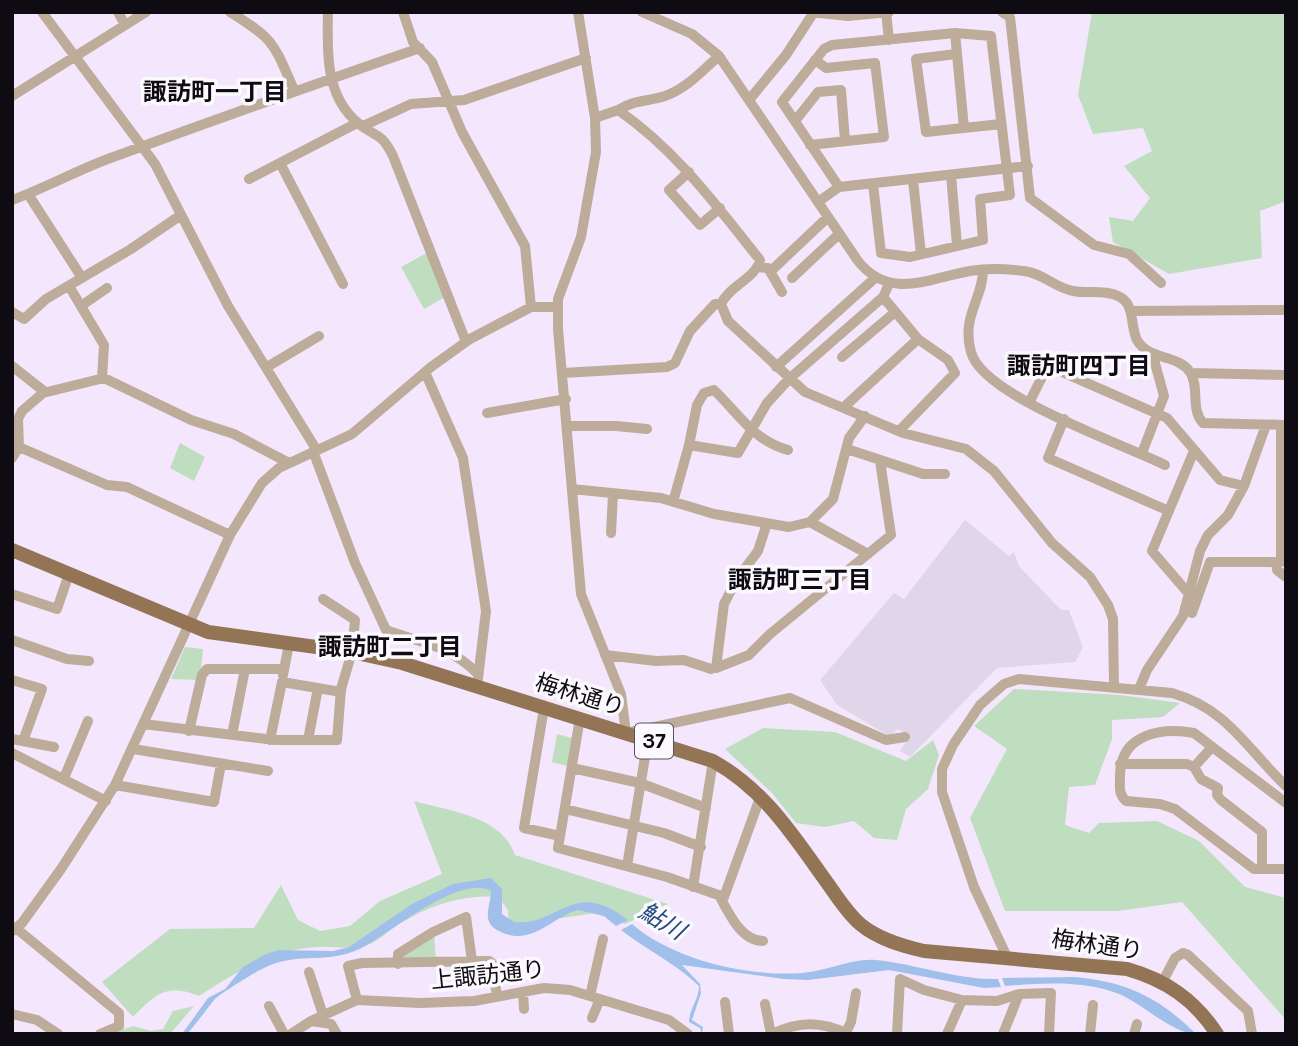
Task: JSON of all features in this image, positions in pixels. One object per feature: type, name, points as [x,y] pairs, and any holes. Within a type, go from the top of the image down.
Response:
[{"type":"main road","name":"梅林通り","points":[[14,555],[69,574],[187,625],[229,637],[352,652],[477,680],[544,708],[713,761],[734,773],[761,795],[841,902],[868,929],[904,947],[924,951],[1127,969],[1162,983],[1188,999],[1217,1034]]},
{"type":"street","points":[[42,12],[144,147],[228,306],[267,367],[314,450],[355,563],[386,630],[441,647],[461,657],[477,680]]},
{"type":"street","points":[[118,12],[125,26]]},
{"type":"street","points":[[12,96],[146,12]]},
{"type":"street","points":[[230,12],[265,34],[274,44],[294,90]]},
{"type":"street","points":[[328,12],[330,79],[360,125],[381,137],[393,156],[466,342]]},
{"type":"street","points":[[403,12],[413,42],[432,62],[447,102],[525,246],[531,307]]},
{"type":"street","points":[[578,12],[595,118],[597,152],[581,237],[557,307],[581,594],[621,694],[626,733],[790,698],[886,740],[905,737]]},
{"type":"street","points":[[642,12],[692,34],[719,56],[839,234],[858,261],[875,278],[889,284],[909,286],[983,270],[1029,271],[1070,291],[1118,295],[1130,311],[1138,341],[1153,356],[1183,365],[1191,373],[1197,414],[1203,423],[1284,425],[1281,562],[1278,570],[1286,577]]},
{"type":"street","points":[[749,100],[786,55],[813,13],[848,16],[887,12],[889,40]]},
{"type":"street","points":[[1005,13],[1010,18],[1030,198],[1094,245],[1129,254],[1161,283]]},
{"type":"street","points":[[955,33],[964,128]]},
{"type":"street","points":[[839,187],[782,102],[824,48],[955,33],[991,36],[1010,195],[980,199],[983,240],[910,257],[881,253],[873,184]]},
{"type":"street","points":[[12,200],[115,156],[262,105],[294,90],[420,48]]},
{"type":"street","points":[[956,54],[916,59],[926,132],[1001,124]]},
{"type":"street","points":[[595,118],[618,110],[632,101],[663,97],[678,90],[719,56]]},
{"type":"street","points":[[249,179],[360,125],[411,104],[447,102],[484,94],[586,58]]},
{"type":"street","points":[[810,145],[884,138],[875,63],[826,68],[815,60]]},
{"type":"street","points":[[794,121],[818,92],[841,90],[845,141]]},
{"type":"street","points":[[618,110],[653,135],[689,172],[720,208],[782,292]]},
{"type":"street","points":[[280,163],[343,284]]},
{"type":"street","points":[[818,202],[839,187],[1028,166]]},
{"type":"street","points":[[689,172],[669,190],[701,225],[720,208]]},
{"type":"street","points":[[951,175],[957,245]]},
{"type":"street","points":[[913,180],[921,254]]},
{"type":"street","points":[[28,194],[82,278]]},
{"type":"street","points":[[12,312],[24,319],[46,299],[181,215]]},
{"type":"street","points":[[828,217],[773,269],[763,267],[725,294],[721,304],[728,321],[805,392],[899,431],[966,449],[994,471],[1052,542],[1090,577],[1113,619],[1114,687]]},
{"type":"street","points":[[792,278],[839,234]]},
{"type":"street","points":[[983,270],[983,279],[969,313],[970,351],[976,367],[1009,393],[1165,465]]},
{"type":"street","points":[[776,367],[875,278]]},
{"type":"street","points":[[689,444],[738,453],[767,403],[789,379],[883,297],[889,284]]},
{"type":"street","points":[[69,286],[104,345],[102,378]]},
{"type":"street","points":[[81,306],[107,288]]},
{"type":"street","points":[[883,297],[918,339],[948,360],[956,373],[899,431]]},
{"type":"street","points":[[564,373],[667,367],[675,363],[690,331],[715,304],[721,304]]},
{"type":"street","points":[[100,1034],[119,1026],[119,1013],[15,930],[116,785],[230,535],[262,483],[289,463],[352,434],[425,372],[466,342],[531,307],[557,307]]},
{"type":"street","points":[[1130,311],[1286,310]]},
{"type":"street","points":[[842,357],[894,313]]},
{"type":"street","points":[[267,367],[319,336]]},
{"type":"street","points":[[844,407],[918,339]]},
{"type":"street","points":[[1142,453],[1164,396],[1153,356]]},
{"type":"street","points":[[12,366],[45,392]]},
{"type":"street","points":[[1029,403],[1044,373],[1055,369],[1167,418],[1220,480],[1244,485]]},
{"type":"street","points":[[425,372],[463,458],[486,611],[477,680]]},
{"type":"street","points":[[1191,373],[1286,375]]},
{"type":"street","points":[[12,458],[19,447],[18,419],[22,411],[45,392],[102,378],[191,420],[234,434],[289,463]]},
{"type":"street","points":[[673,502],[697,405],[704,393],[714,390],[735,410],[750,431],[774,446],[788,450]]},
{"type":"street","points":[[487,413],[566,399]]},
{"type":"street","points":[[572,489],[673,502],[714,514],[789,527],[810,523],[833,499],[849,438],[865,416]]},
{"type":"street","points":[[1065,419],[1048,458],[1169,511]]},
{"type":"street","points":[[1139,689],[1147,670],[1182,616],[1200,551],[1208,535],[1228,515],[1244,485],[1265,425]]},
{"type":"street","points":[[568,426],[647,429]]},
{"type":"street","points":[[19,447],[107,485],[127,487],[230,535]]},
{"type":"street","points":[[846,449],[923,474],[945,474]]},
{"type":"street","points":[[1189,594],[1152,551],[1194,451]]},
{"type":"street","points":[[767,523],[758,551],[737,579],[724,604],[716,668],[749,655],[891,535],[880,461]]},
{"type":"street","points":[[611,533],[613,494]]},
{"type":"street","points":[[810,523],[868,554]]},
{"type":"street","points":[[1192,613],[1210,562],[1281,562]]},
{"type":"street","points":[[12,594],[57,610],[69,574]]},
{"type":"street","points":[[143,724],[270,740],[337,740],[341,692],[352,652],[355,620],[323,599]]},
{"type":"street","points":[[12,640],[67,659],[89,661]]},
{"type":"street","points":[[270,740],[289,644]]},
{"type":"street","points":[[605,655],[656,661],[684,660],[711,669]]},
{"type":"street","points":[[189,731],[202,675],[207,669],[284,669]]},
{"type":"street","points":[[232,735],[245,669]]},
{"type":"street","points":[[1007,957],[974,887],[940,782],[946,757],[979,705],[1004,684],[1030,678],[1172,692],[1205,704],[1230,724],[1286,786]]},
{"type":"street","points":[[12,680],[42,689],[18,740],[54,747]]},
{"type":"street","points":[[282,682],[341,692]]},
{"type":"street","points":[[308,740],[318,688]]},
{"type":"street","points":[[544,708],[524,828],[560,836]]},
{"type":"street","points":[[580,718],[558,848],[627,866],[724,897],[728,893],[761,795]]},
{"type":"street","points":[[64,778],[88,722]]},
{"type":"street","points":[[1286,803],[1194,733],[1178,730],[1149,733],[1126,751],[1120,764],[1120,790],[1126,801],[1160,804],[1175,809],[1254,869],[1286,869]]},
{"type":"street","points":[[627,866],[648,739]]},
{"type":"street","points":[[1120,764],[1194,766],[1211,748]]},
{"type":"street","points":[[132,749],[268,771]]},
{"type":"street","points":[[12,753],[106,800]]},
{"type":"street","points":[[693,887],[713,761]]},
{"type":"street","points":[[116,785],[214,802],[220,764]]},
{"type":"street","points":[[1194,766],[1201,779],[1218,788],[1217,795],[1221,800],[1262,832],[1262,869]]},
{"type":"street","points":[[572,768],[640,783],[706,808]]},
{"type":"street","points":[[565,809],[634,825],[701,847]]},
{"type":"street","points":[[719,895],[743,933],[749,939],[762,941]]},
{"type":"street","points":[[398,964],[398,954],[433,932],[466,917],[472,961]]},
{"type":"street","points":[[592,1018],[603,939]]},
{"type":"street","points":[[1162,983],[1175,958],[1183,953],[1188,955],[1248,1011],[1252,1034]]},
{"type":"street","points":[[357,1000],[348,965],[472,961],[492,963],[497,996]]},
{"type":"street","points":[[309,972],[323,1015]]},
{"type":"street","points":[[897,1034],[901,979],[924,990],[962,1000],[997,1001],[1019,994],[1051,993],[1049,1034]]},
{"type":"street","name":"上諏訪通り","points":[[291,1034],[311,1021],[357,1000],[420,1003],[474,1001],[558,988],[669,1020],[688,1034]]},
{"type":"street","points":[[523,992],[524,1009]]},
{"type":"street","points":[[765,1004],[772,1034],[808,1023],[847,1033],[856,993]]},
{"type":"street","points":[[1003,1034],[1019,994]]},
{"type":"street","points":[[947,1034],[962,1000]]},
{"type":"street","points":[[725,1002],[729,1034]]},
{"type":"street","points":[[269,1006],[284,1034]]},
{"type":"street","points":[[1090,1034],[1093,1006]]},
{"type":"street","points":[[12,1014],[37,1020],[58,1034]]},
{"type":"street","points":[[311,1021],[331,1024],[337,1034]]},
{"type":"shaded area","points":[[965,520],[1009,556],[1014,552],[1019,566],[1061,610],[1069,610],[1083,647],[1075,662],[997,668],[910,757],[900,751],[910,736],[898,729],[889,736],[837,705],[820,680],[894,593],[904,599]]},
{"type":"green space","points":[[1092,12],[1286,12],[1286,201],[1260,211],[1262,258],[1169,274],[1113,242],[1109,217],[1133,221],[1150,198],[1124,166],[1152,151],[1143,128],[1093,134],[1078,95]]},
{"type":"green space","points":[[430,251],[447,296],[424,309],[401,267]]},
{"type":"green space","points":[[180,443],[205,457],[194,481],[170,468]]},
{"type":"green space","points":[[185,647],[203,649],[200,680],[171,679]]},
{"type":"green space","points":[[1014,689],[1120,695],[1180,703],[1163,717],[1112,720],[1112,739],[1095,785],[1069,787],[1065,825],[1089,833],[1099,823],[1157,821],[1199,841],[1245,887],[1286,898],[1286,1020],[1182,902],[1118,911],[1005,911],[970,818],[1007,749],[974,726]]},
{"type":"green space","points":[[763,728],[835,732],[906,761],[933,740],[939,755],[928,789],[906,809],[897,840],[874,838],[854,821],[825,827],[796,823],[772,793],[725,749]]},
{"type":"green space","points":[[557,734],[576,739],[570,767],[552,762]]},
{"type":"green space","points":[[414,801],[458,812],[487,823],[508,842],[515,855],[668,904],[625,924],[595,913],[509,926],[508,910],[498,897],[460,899],[412,917],[370,944],[285,952],[240,971],[199,996],[178,991],[162,993],[133,1017],[102,982],[170,929],[254,928],[281,885],[298,920],[320,931],[350,926],[380,901],[442,874]]},
{"type":"green space","points":[[434,932],[436,962],[398,964],[398,954]]},
{"type":"green space","points":[[194,1006],[170,1034],[109,1034],[133,1026],[151,1031],[163,1029],[173,1011]]},
{"type":"water","points":[[491,878],[502,889],[502,914],[514,922],[530,921],[580,903],[593,903],[609,908],[628,920],[616,926],[604,916],[578,910],[533,933],[514,936],[500,932],[490,923],[488,915],[491,891],[478,888],[463,890],[428,906],[353,952],[290,960],[259,970],[217,997],[187,1034],[182,1034],[208,998],[225,989],[243,967],[264,955],[278,950],[333,951],[349,947],[412,904],[453,884]]},
{"type":"water","points":[[632,924],[668,947],[712,964],[736,969],[782,974],[803,973],[858,961],[876,960],[967,977],[998,979],[1001,987],[984,988],[889,970],[808,980],[682,965],[700,984],[701,993],[692,1020],[703,1027],[702,1034],[700,1028],[689,1022],[699,986],[621,930]]},
{"type":"water","points":[[1076,977],[1111,983],[1142,994],[1183,1021],[1196,1034],[1178,1029],[1119,994],[1106,990],[1063,984],[1005,986],[1002,978]]},
{"type":"district","name":"諏訪町一丁目","points":[[215,92]]},
{"type":"district","name":"諏訪町四丁目","points":[[1079,366]]},
{"type":"district","name":"諏訪町三丁目","points":[[800,580]]},
{"type":"district","name":"諏訪町二丁目","points":[[390,647]]},
{"type":"water label","name":"鮎川","points":[[662,921]]}]
